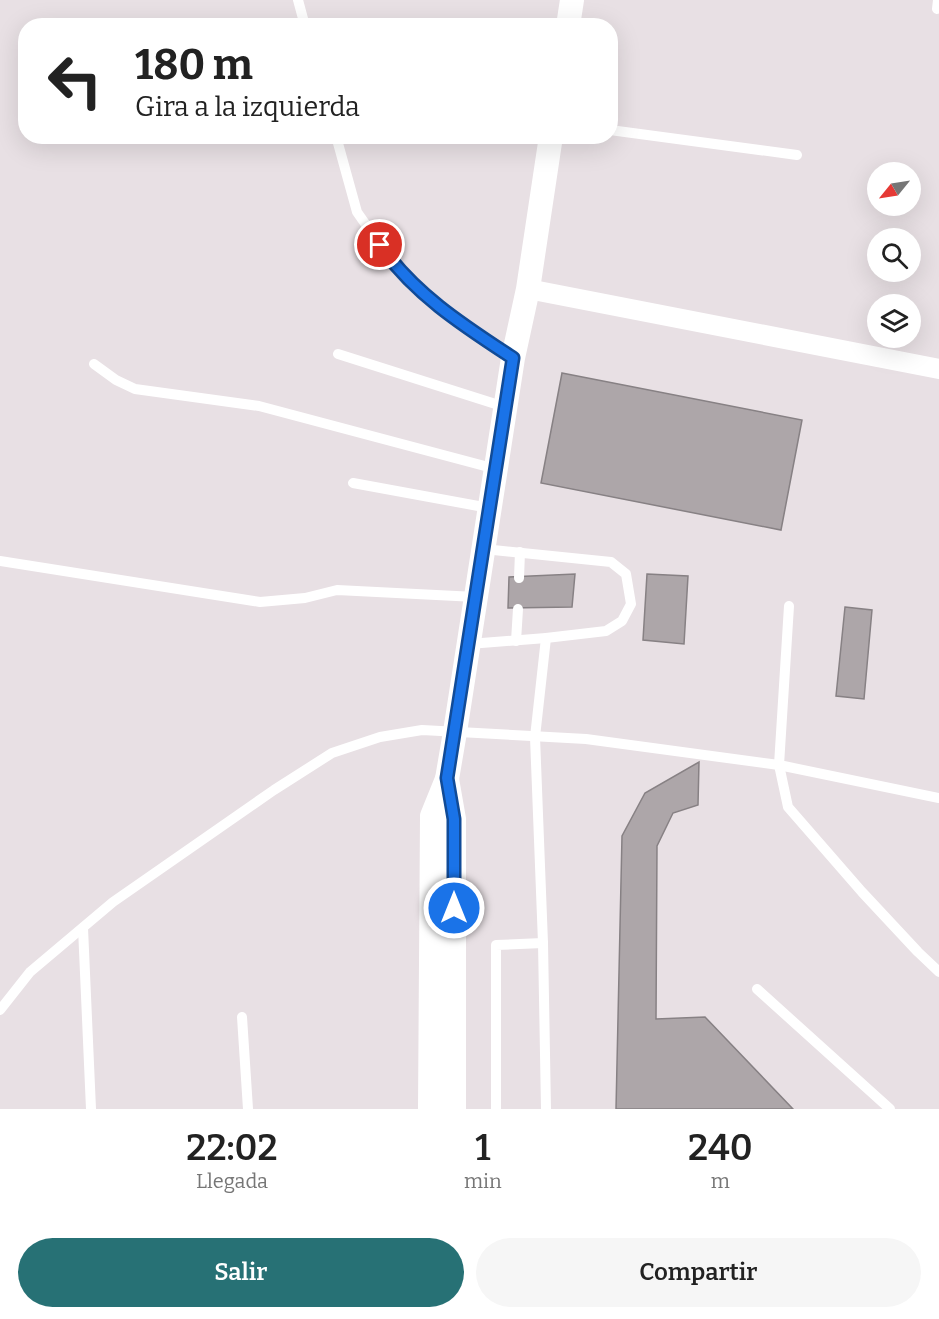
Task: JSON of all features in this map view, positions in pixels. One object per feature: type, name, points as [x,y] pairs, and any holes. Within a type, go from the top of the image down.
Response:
[{"type":"street","points":[[569,18],[572,0]]},
{"type":"street","points":[[430,1109],[432,816],[447,778],[513,358],[528,289],[550,144]]},
{"type":"street","points":[[528,289],[939,369]]},
{"type":"street","points":[[447,778],[454,819],[454,1109]]},
{"type":"lane","points":[[298,0],[303,18]]},
{"type":"lane","points":[[618,131],[797,154]]},
{"type":"lane","points":[[338,144],[357,212],[392,262],[438,307],[513,358]]},
{"type":"lane","points":[[338,354],[468,397],[506,407]]},
{"type":"lane","points":[[94,364],[116,380],[135,389],[259,406],[496,469]]},
{"type":"lane","points":[[353,483],[490,508]]},
{"type":"lane","points":[[469,644],[606,631],[622,621],[631,604],[626,574],[611,562],[484,549]]},
{"type":"lane","points":[[519,578],[520,552]]},
{"type":"lane","points":[[0,561],[260,602],[305,598],[337,590],[476,597]]},
{"type":"lane","points":[[789,606],[779,765],[788,807],[862,892],[939,972]]},
{"type":"lane","points":[[516,640],[518,609]]},
{"type":"lane","points":[[546,638],[535,737],[543,943],[546,1109]]},
{"type":"lane","points":[[0,1010],[30,972],[113,902],[274,790],[332,753],[380,737],[422,730],[586,738],[779,765],[939,798]]},
{"type":"lane","points":[[83,928],[91,1109]]},
{"type":"lane","points":[[496,1109],[496,945],[543,943]]},
{"type":"lane","points":[[758,989],[890,1109]]},
{"type":"lane","points":[[242,1017],[248,1109]]},
{"type":"lane","points":[[85,1109],[91,1096]]},
{"type":"building","points":[[562,373],[802,420],[781,530],[541,483]]},
{"type":"building","points":[[575,574],[572,607],[508,608],[509,577]]},
{"type":"building","points":[[647,574],[688,576],[684,644],[643,640]]},
{"type":"building","points":[[845,607],[872,610],[864,699],[836,696]]},
{"type":"building","points":[[699,762],[698,805],[673,813],[657,846],[656,1019],[705,1017],[793,1109],[616,1109],[622,836],[645,793]]},
{"type":"route","points":[[380,245],[392,262],[438,307],[513,358],[447,778],[454,819],[454,908]]}]
